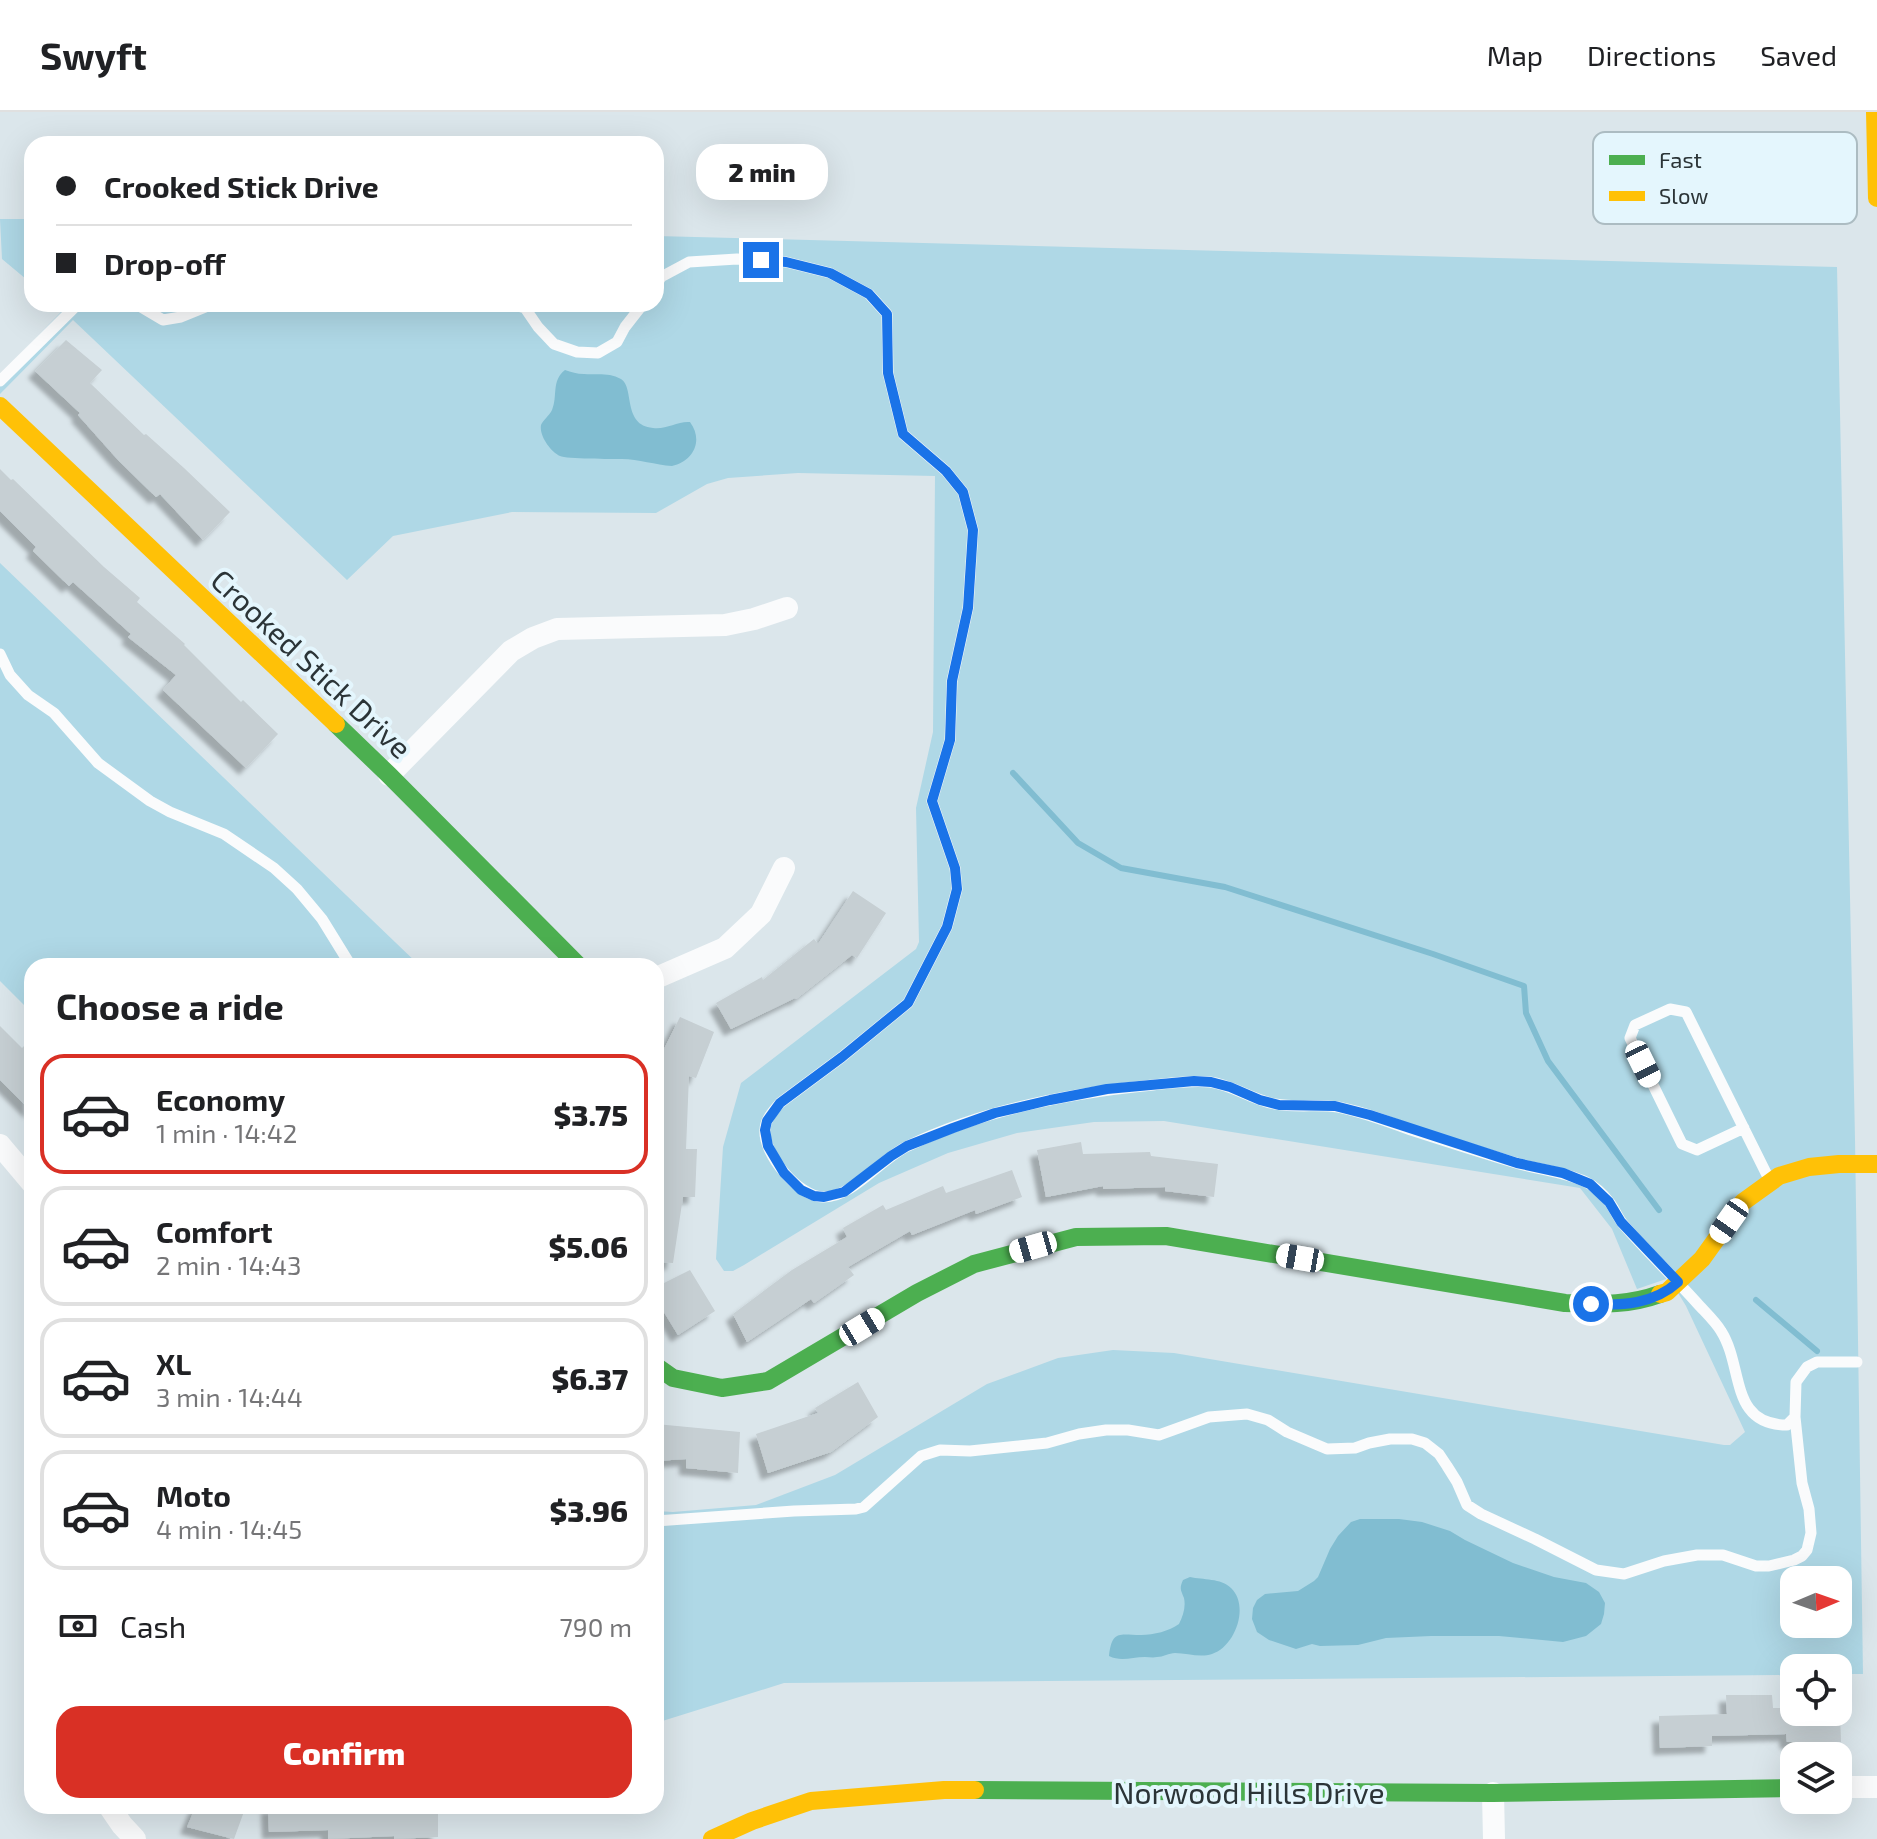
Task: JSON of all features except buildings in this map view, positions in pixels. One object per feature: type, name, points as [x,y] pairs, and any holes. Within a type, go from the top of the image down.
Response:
[{"type":"street","points":[[1875,112],[1877,198]]},
{"type":"street","name":"Crooked Stick Drive","points":[[0,406],[389,775],[571,958]]},
{"type":"street","points":[[389,775],[511,651],[533,638],[557,629],[725,625],[787,608]]},
{"type":"street","points":[[664,975],[725,948],[761,914],[784,868]]},
{"type":"street","points":[[0,1145],[24,1174]]},
{"type":"street","points":[[664,1372],[673,1378],[722,1388],[768,1381],[917,1293],[974,1264],[1076,1237],[1166,1236],[1565,1303],[1616,1305],[1667,1292],[1702,1259],[1743,1202],[1779,1176],[1809,1167],[1877,1164]]},
{"type":"street","points":[[1852,1787],[1877,1787]]},
{"type":"street","name":"Norwood Hills Drive","points":[[712,1839],[752,1821],[811,1801],[944,1790],[1493,1793],[1780,1788]]},
{"type":"street","points":[[1493,1793],[1494,1839]]},
{"type":"street","points":[[114,1814],[135,1839]]},
{"type":"lane","points":[[664,275],[689,262],[737,259],[786,262],[830,273],[869,294],[887,314],[888,373],[903,434],[946,471],[963,492],[973,530],[968,608],[952,681],[950,740],[932,801],[955,868],[957,889],[947,927],[908,1003],[780,1103],[767,1121],[768,1146],[784,1173],[801,1190],[814,1196],[844,1192],[907,1146],[995,1113],[1107,1089],[1211,1082],[1279,1105],[1335,1106],[1517,1163],[1563,1173],[1590,1184],[1722,1332],[1734,1360],[1744,1401],[1753,1414],[1764,1423],[1775,1425],[1787,1425],[1795,1417]]},
{"type":"lane","points":[[0,381],[70,312]]},
{"type":"lane","points":[[150,312],[163,320],[193,312]]},
{"type":"lane","points":[[528,312],[554,344],[577,352],[598,353],[617,342],[637,312]]},
{"type":"lane","points":[[0,654],[10,675],[28,695],[54,713],[98,763],[150,801],[224,834],[274,868],[322,919],[346,958]]},
{"type":"lane","points":[[1744,1128],[1697,1150],[1682,1144],[1630,1038],[1635,1025],[1670,1009],[1686,1012],[1744,1128],[1770,1182]]},
{"type":"lane","points":[[664,1520],[856,1509],[864,1507],[921,1456],[940,1450],[970,1451],[1047,1443],[1106,1430],[1159,1435],[1209,1417],[1247,1414],[1268,1420],[1327,1449],[1355,1448],[1390,1439],[1412,1439],[1425,1443],[1439,1454],[1467,1505],[1596,1570],[1624,1574],[1664,1561],[1697,1555],[1723,1555],[1756,1566],[1769,1566],[1802,1556],[1807,1550],[1811,1533],[1795,1417],[1796,1382],[1807,1367],[1817,1362],[1857,1362]]},
{"type":"shaded area","points":[[0,219],[24,219],[24,277],[2,259]]},
{"type":"shaded area","points":[[664,236],[1837,267],[1863,1674],[1852,1674],[1852,1654],[1780,1654],[1780,1675],[784,1683],[664,1720],[664,1511],[756,1505],[835,1475],[987,1384],[1058,1358],[1113,1350],[1174,1353],[1724,1445],[1730,1445],[1745,1432],[1686,1306],[1669,1278],[1637,1289],[1612,1229],[1580,1188],[1164,1121],[1094,1122],[1017,1133],[948,1153],[879,1183],[744,1265],[733,1271],[724,1271],[716,1259],[723,1147],[741,1083],[916,949],[919,942],[916,808],[933,732],[935,476],[798,473],[728,478],[707,484],[656,513],[512,512],[393,536],[347,580],[73,320],[0,394],[0,375],[61,312],[664,312]]},
{"type":"shaded area","points":[[565,370],[621,379],[628,390],[633,414],[643,425],[658,428],[690,422],[696,436],[691,455],[672,466],[628,459],[571,458],[557,454],[544,439],[541,425],[552,410],[556,384]]},
{"type":"shaded area","points":[[0,563],[412,958],[24,958],[24,1005],[0,981]]},
{"type":"shaded area","points":[[1360,1519],[1422,1522],[1450,1531],[1513,1563],[1554,1577],[1586,1583],[1599,1592],[1605,1603],[1601,1624],[1586,1636],[1563,1642],[1499,1636],[1431,1636],[1386,1638],[1358,1645],[1312,1644],[1296,1649],[1269,1640],[1257,1632],[1252,1619],[1257,1600],[1265,1594],[1298,1591],[1314,1581],[1338,1536],[1351,1522]]},
{"type":"shaded area","points":[[1190,1577],[1222,1582],[1237,1596],[1237,1625],[1220,1650],[1207,1655],[1175,1653],[1122,1659],[1109,1656],[1112,1641],[1118,1635],[1146,1635],[1179,1624],[1185,1605],[1181,1585],[1183,1580]]},
{"type":"waterway","points":[[1013,773],[1078,843],[1121,868],[1225,887],[1524,986],[1526,1013],[1548,1061],[1659,1210]]},
{"type":"waterway","points":[[1756,1300],[1817,1351]]},
{"type":"traffic: fast","points":[[336,724],[571,958]]},
{"type":"traffic: fast","points":[[664,1372],[673,1378],[722,1388],[768,1381],[917,1293],[974,1264],[1076,1237],[1166,1236],[1565,1303],[1624,1302],[1660,1294]]},
{"type":"traffic: fast","points":[[975,1790],[1493,1793],[1780,1788]]},
{"type":"traffic: slow","points":[[1875,112],[1877,198]]},
{"type":"traffic: slow","points":[[0,406],[336,724]]},
{"type":"traffic: slow","points":[[1660,1294],[1667,1292],[1702,1259],[1743,1202],[1779,1176],[1809,1167],[1877,1164]]},
{"type":"traffic: slow","points":[[712,1839],[752,1821],[811,1801],[975,1790]]},
{"type":"route","points":[[761,260],[786,262],[830,273],[869,294],[887,314],[888,373],[903,434],[946,471],[963,492],[973,530],[968,608],[952,681],[950,740],[932,801],[955,868],[957,889],[947,927],[908,1003],[772,1112],[767,1121],[766,1138],[784,1173],[801,1190],[814,1196],[834,1196],[907,1146],[995,1113],[1107,1089],[1211,1082],[1279,1105],[1335,1106],[1370,1115],[1517,1163],[1563,1173],[1590,1184],[1678,1282],[1667,1292],[1645,1300],[1616,1305],[1591,1304]]}]
